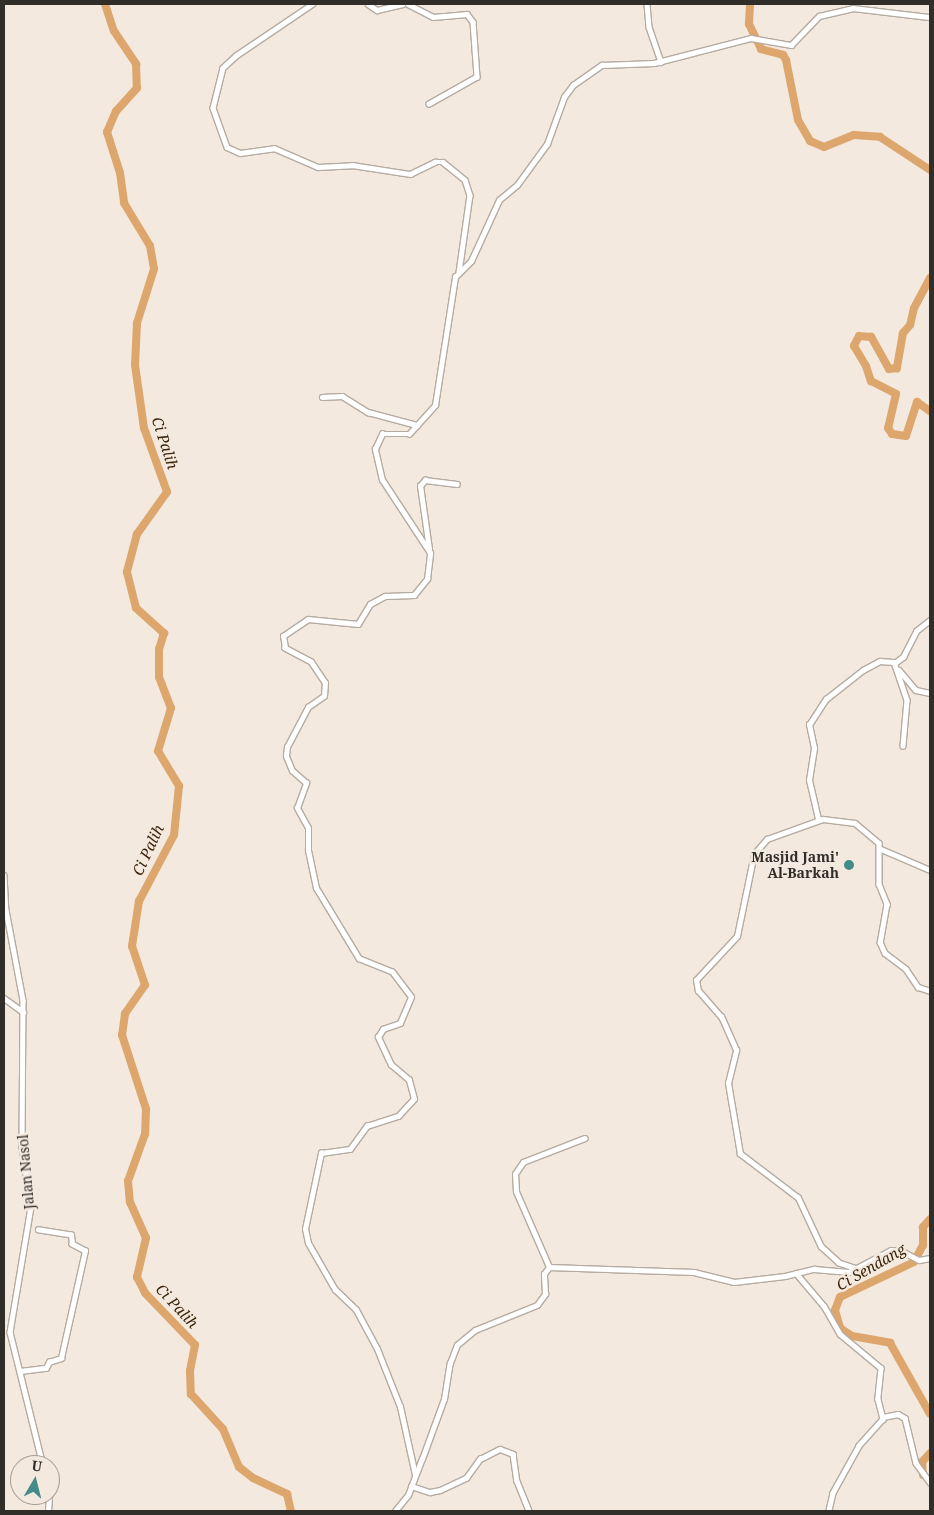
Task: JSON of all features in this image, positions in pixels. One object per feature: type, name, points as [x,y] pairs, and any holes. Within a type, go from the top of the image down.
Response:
[{"type":"street","points":[[313,4],[236,56],[223,68],[213,108],[227,147],[240,153],[274,148],[318,167],[352,165],[410,174],[435,162],[443,162],[465,180],[470,195],[459,272]]},
{"type":"street","points":[[368,4],[377,10],[401,4]]},
{"type":"street","points":[[408,4],[433,17],[467,14],[473,22],[477,77],[430,104]]},
{"type":"street","points":[[647,4],[650,30],[661,62]]},
{"type":"street","points":[[429,551],[383,483],[374,454],[382,434],[405,436],[432,410],[437,399],[454,281],[459,272],[471,261],[499,200],[517,185],[546,144],[569,89],[597,66],[661,62],[753,38],[791,45],[819,16],[853,8],[930,17]]},
{"type":"street","points":[[322,397],[342,396],[368,412],[417,425]]},
{"type":"street","points":[[415,1475],[400,1407],[378,1349],[356,1310],[335,1290],[308,1243],[305,1229],[320,1153],[350,1149],[367,1126],[398,1116],[414,1099],[409,1080],[391,1065],[378,1037],[383,1028],[400,1023],[411,997],[392,972],[359,959],[316,888],[307,846],[308,828],[298,808],[306,783],[292,771],[286,756],[287,747],[308,707],[324,696],[325,683],[311,662],[288,651],[282,639],[288,629],[305,620],[356,624],[368,605],[376,600],[386,596],[417,593],[428,579],[431,562],[420,486],[425,480],[457,484]]},
{"type":"street","points":[[818,819],[809,773],[814,748],[809,726],[820,712],[825,700],[866,668],[880,661],[894,662],[904,656],[916,631],[930,620]]},
{"type":"street","points":[[894,662],[916,690],[930,693]]},
{"type":"street","points":[[894,662],[907,700],[903,746]]},
{"type":"street","points":[[854,1268],[839,1263],[821,1247],[798,1198],[740,1154],[729,1101],[728,1078],[736,1058],[735,1046],[721,1017],[696,988],[700,973],[737,936],[753,855],[767,839],[818,819],[854,823],[878,841],[881,848],[879,884],[887,904],[880,942],[885,953],[906,969],[918,988],[930,991]]},
{"type":"street","points":[[881,848],[930,870]]},
{"type":"street","name":"Jalan Nasol","points":[[4,875],[6,910],[22,990],[22,1147],[31,1208],[9,1321],[41,1455]]},
{"type":"street","points":[[4,998],[23,1012]]},
{"type":"street","points":[[549,1267],[516,1192],[515,1174],[523,1162],[585,1138]]},
{"type":"street","points":[[20,1371],[46,1368],[49,1362],[61,1358],[85,1251],[72,1244],[71,1235],[38,1230]]},
{"type":"street","points":[[549,1267],[694,1272],[720,1281],[734,1282],[814,1269],[846,1272],[891,1250],[919,1260],[930,1258]]},
{"type":"street","points":[[395,1511],[411,1486],[444,1399],[450,1363],[457,1345],[475,1330],[537,1305],[545,1294],[544,1274],[549,1267]]},
{"type":"street","points":[[796,1273],[824,1306],[840,1334],[880,1365],[878,1399],[883,1417]]},
{"type":"street","points":[[829,1511],[834,1490],[859,1446],[883,1417],[898,1414],[905,1418],[916,1463],[930,1482]]},
{"type":"street","points":[[411,1486],[430,1492],[440,1490],[466,1478],[480,1459],[500,1449],[513,1454],[516,1481],[529,1511]]},
{"type":"waterway","name":"Ci Palih","points":[[105,4],[114,31],[136,64],[137,88],[116,111],[107,132],[120,173],[124,203],[150,246],[154,269],[137,323],[135,365],[144,428],[167,492],[137,534],[127,572],[136,608],[164,633],[159,649],[159,677],[171,708],[158,751],[179,786],[174,835],[139,901],[132,946],[145,985],[125,1014],[122,1035],[146,1109],[145,1134],[128,1181],[130,1202],[146,1238],[137,1277],[145,1293],[195,1345],[190,1371],[191,1394],[223,1429],[239,1467],[253,1478],[287,1494],[291,1511]]},
{"type":"waterway","name":"Ci Sendang","points":[[750,4],[749,24],[761,49],[783,55],[786,60],[798,120],[810,141],[824,147],[854,135],[880,137],[930,170]]},
{"type":"waterway","name":"Ci Sendang","points":[[930,278],[914,308],[910,325],[903,333],[897,368],[889,369],[871,337],[859,336],[854,346],[866,366],[871,381],[896,394],[888,428],[892,434],[906,436],[917,402],[930,411]]},
{"type":"waterway","name":"Ci Sendang","points":[[930,1219],[923,1227],[923,1245],[914,1262],[840,1297],[835,1310],[840,1328],[852,1336],[890,1343],[930,1414]]},
{"type":"waterway","name":"Ci Sendang","points":[[923,1475],[922,1462],[930,1453]]},
{"type":"place","name":"Masjid Jami' Al-Barkah","points":[[849,865]]}]
